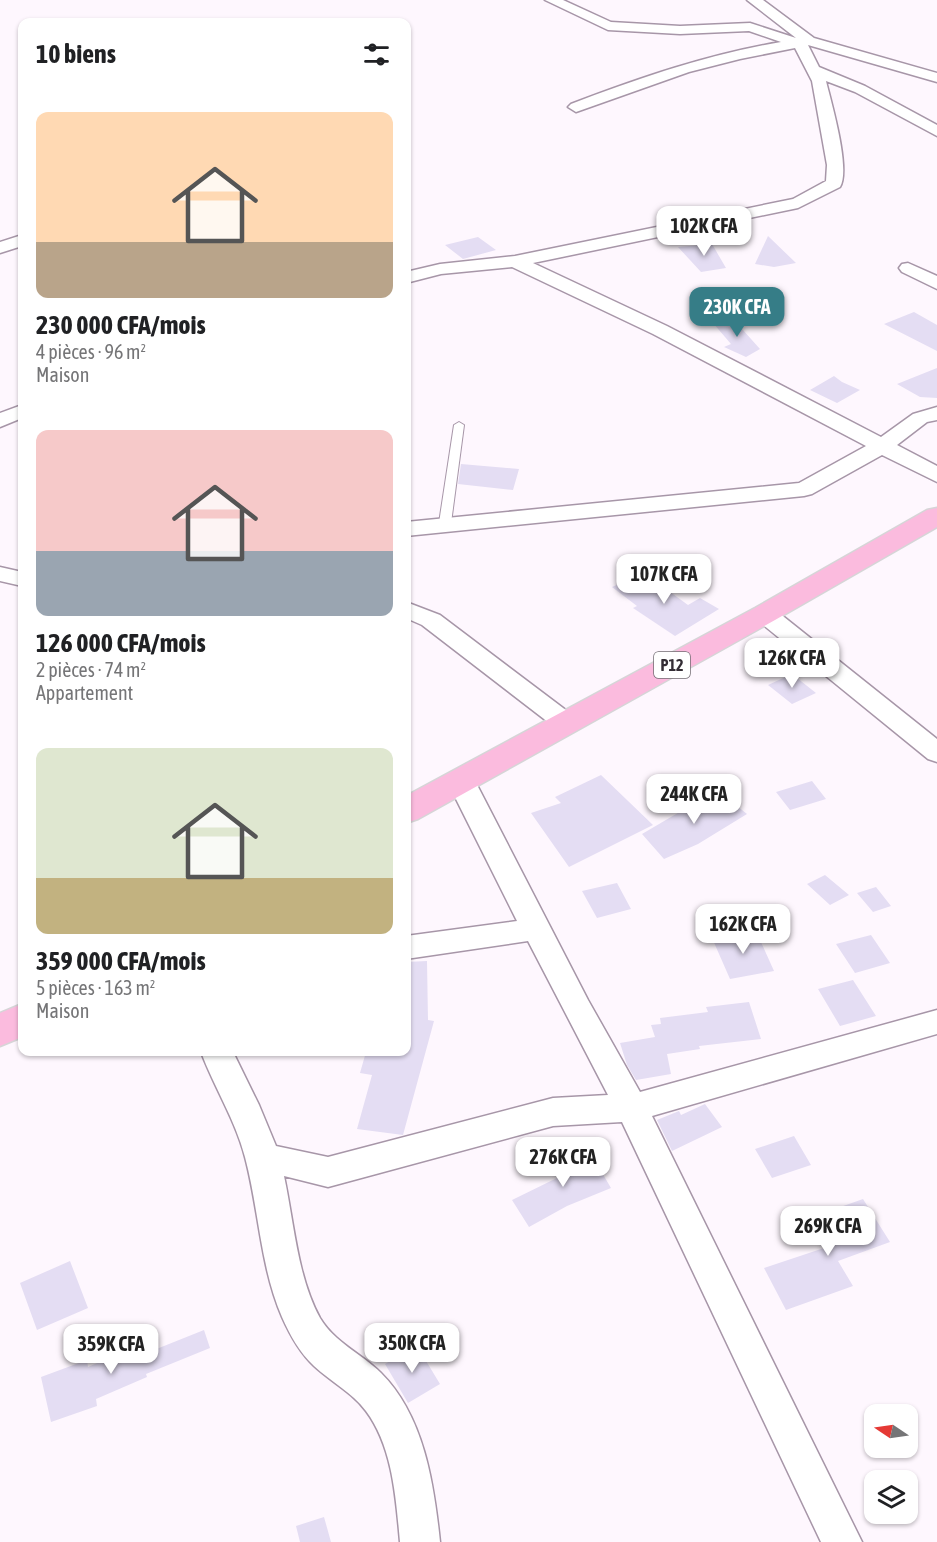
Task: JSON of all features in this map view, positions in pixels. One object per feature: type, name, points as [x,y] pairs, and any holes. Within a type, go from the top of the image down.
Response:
[{"type":"main road","name":"P12","points":[[411,809],[765,614],[937,516]]},
{"type":"main road","points":[[0,1032],[18,1021]]},
{"type":"street","points":[[411,277],[440,269],[514,261],[798,202],[834,183],[833,154],[819,81],[800,44],[750,27],[680,30],[608,26],[552,0]]},
{"type":"street","points":[[754,0],[809,41],[937,78]]},
{"type":"street","points":[[576,107],[649,79],[722,59],[800,44]]},
{"type":"street","points":[[813,70],[860,89],[937,131]]},
{"type":"street","points":[[0,248],[18,241]]},
{"type":"street","points":[[514,261],[660,330],[937,475]]},
{"type":"street","points":[[908,268],[937,283]]},
{"type":"street","points":[[411,528],[804,489],[882,446],[920,418],[937,412]]},
{"type":"street","points":[[0,421],[18,413]]},
{"type":"street","points":[[0,574],[18,578]]},
{"type":"street","points":[[411,611],[431,620],[566,723]]},
{"type":"street","points":[[765,614],[937,753]]},
{"type":"street","points":[[461,781],[536,929],[632,1108],[842,1542]]},
{"type":"street","points":[[411,947],[536,929]]},
{"type":"street","points":[[262,1157],[328,1172],[553,1112],[632,1108],[937,1022]]},
{"type":"street","points":[[0,1032],[18,1029]]},
{"type":"street","points":[[219,1056],[262,1157],[290,1286],[308,1332],[333,1360],[366,1384],[389,1410],[407,1460],[420,1542]]},
{"type":"lane","points":[[446,524],[459,425]]},
{"type":"building","points":[[768,236],[796,263],[774,267],[755,264]]},
{"type":"building","points":[[478,237],[496,250],[463,259],[445,245]]},
{"type":"building","points":[[712,244],[726,268],[701,272],[678,247]]},
{"type":"building","points":[[914,312],[937,325],[937,351],[884,324]]},
{"type":"building","points":[[734,320],[760,349],[746,357],[724,347],[731,344],[713,323]]},
{"type":"building","points":[[937,368],[937,398],[920,397],[897,384]]},
{"type":"building","points":[[834,376],[860,390],[837,403],[810,390]]},
{"type":"building","points":[[461,464],[519,469],[513,490],[458,484]]},
{"type":"building","points":[[644,573],[688,605],[700,598],[719,609],[675,636],[633,608],[637,606],[612,587]]},
{"type":"building","points":[[792,674],[816,693],[792,704],[768,685]]},
{"type":"building","points":[[601,775],[653,825],[569,867],[531,813],[561,803],[555,797]]},
{"type":"building","points":[[812,781],[826,799],[790,810],[776,792]]},
{"type":"building","points":[[717,790],[747,814],[698,844],[664,859],[642,834]]},
{"type":"building","points":[[825,875],[849,895],[830,905],[807,884]]},
{"type":"building","points":[[617,883],[631,909],[597,918],[582,891]]},
{"type":"building","points":[[876,887],[891,906],[873,912],[857,893]]},
{"type":"building","points":[[756,931],[774,971],[730,979],[712,938]]},
{"type":"building","points":[[871,935],[890,963],[855,973],[836,944]]},
{"type":"building","points":[[427,961],[428,1020],[434,1021],[403,1135],[357,1129],[372,1075],[360,1073],[365,1056],[411,1056],[411,962]]},
{"type":"building","points":[[853,980],[876,1016],[840,1026],[818,989]]},
{"type":"building","points":[[749,1002],[761,1039],[699,1046],[700,1049],[667,1054],[671,1074],[636,1080],[627,1065],[620,1043],[655,1037],[651,1025],[661,1024],[660,1018],[708,1012],[706,1007]]},
{"type":"building","points":[[705,1104],[722,1127],[672,1151],[657,1120],[679,1111],[681,1115]]},
{"type":"building","points":[[794,1136],[811,1165],[772,1178],[755,1149]]},
{"type":"building","points":[[588,1149],[611,1188],[567,1206],[529,1227],[512,1200],[559,1177],[551,1163]]},
{"type":"building","points":[[863,1199],[890,1242],[838,1261],[853,1286],[786,1310],[764,1268],[836,1244],[818,1215]]},
{"type":"building","points":[[70,1261],[88,1308],[37,1330],[20,1283]]},
{"type":"building","points":[[204,1330],[210,1348],[146,1374],[147,1377],[96,1399],[97,1406],[51,1422],[41,1377],[87,1360],[88,1367],[136,1346],[139,1356]]},
{"type":"building","points":[[417,1346],[440,1384],[408,1403],[385,1364]]},
{"type":"building","points":[[324,1517],[331,1542],[300,1542],[296,1526]]}]
